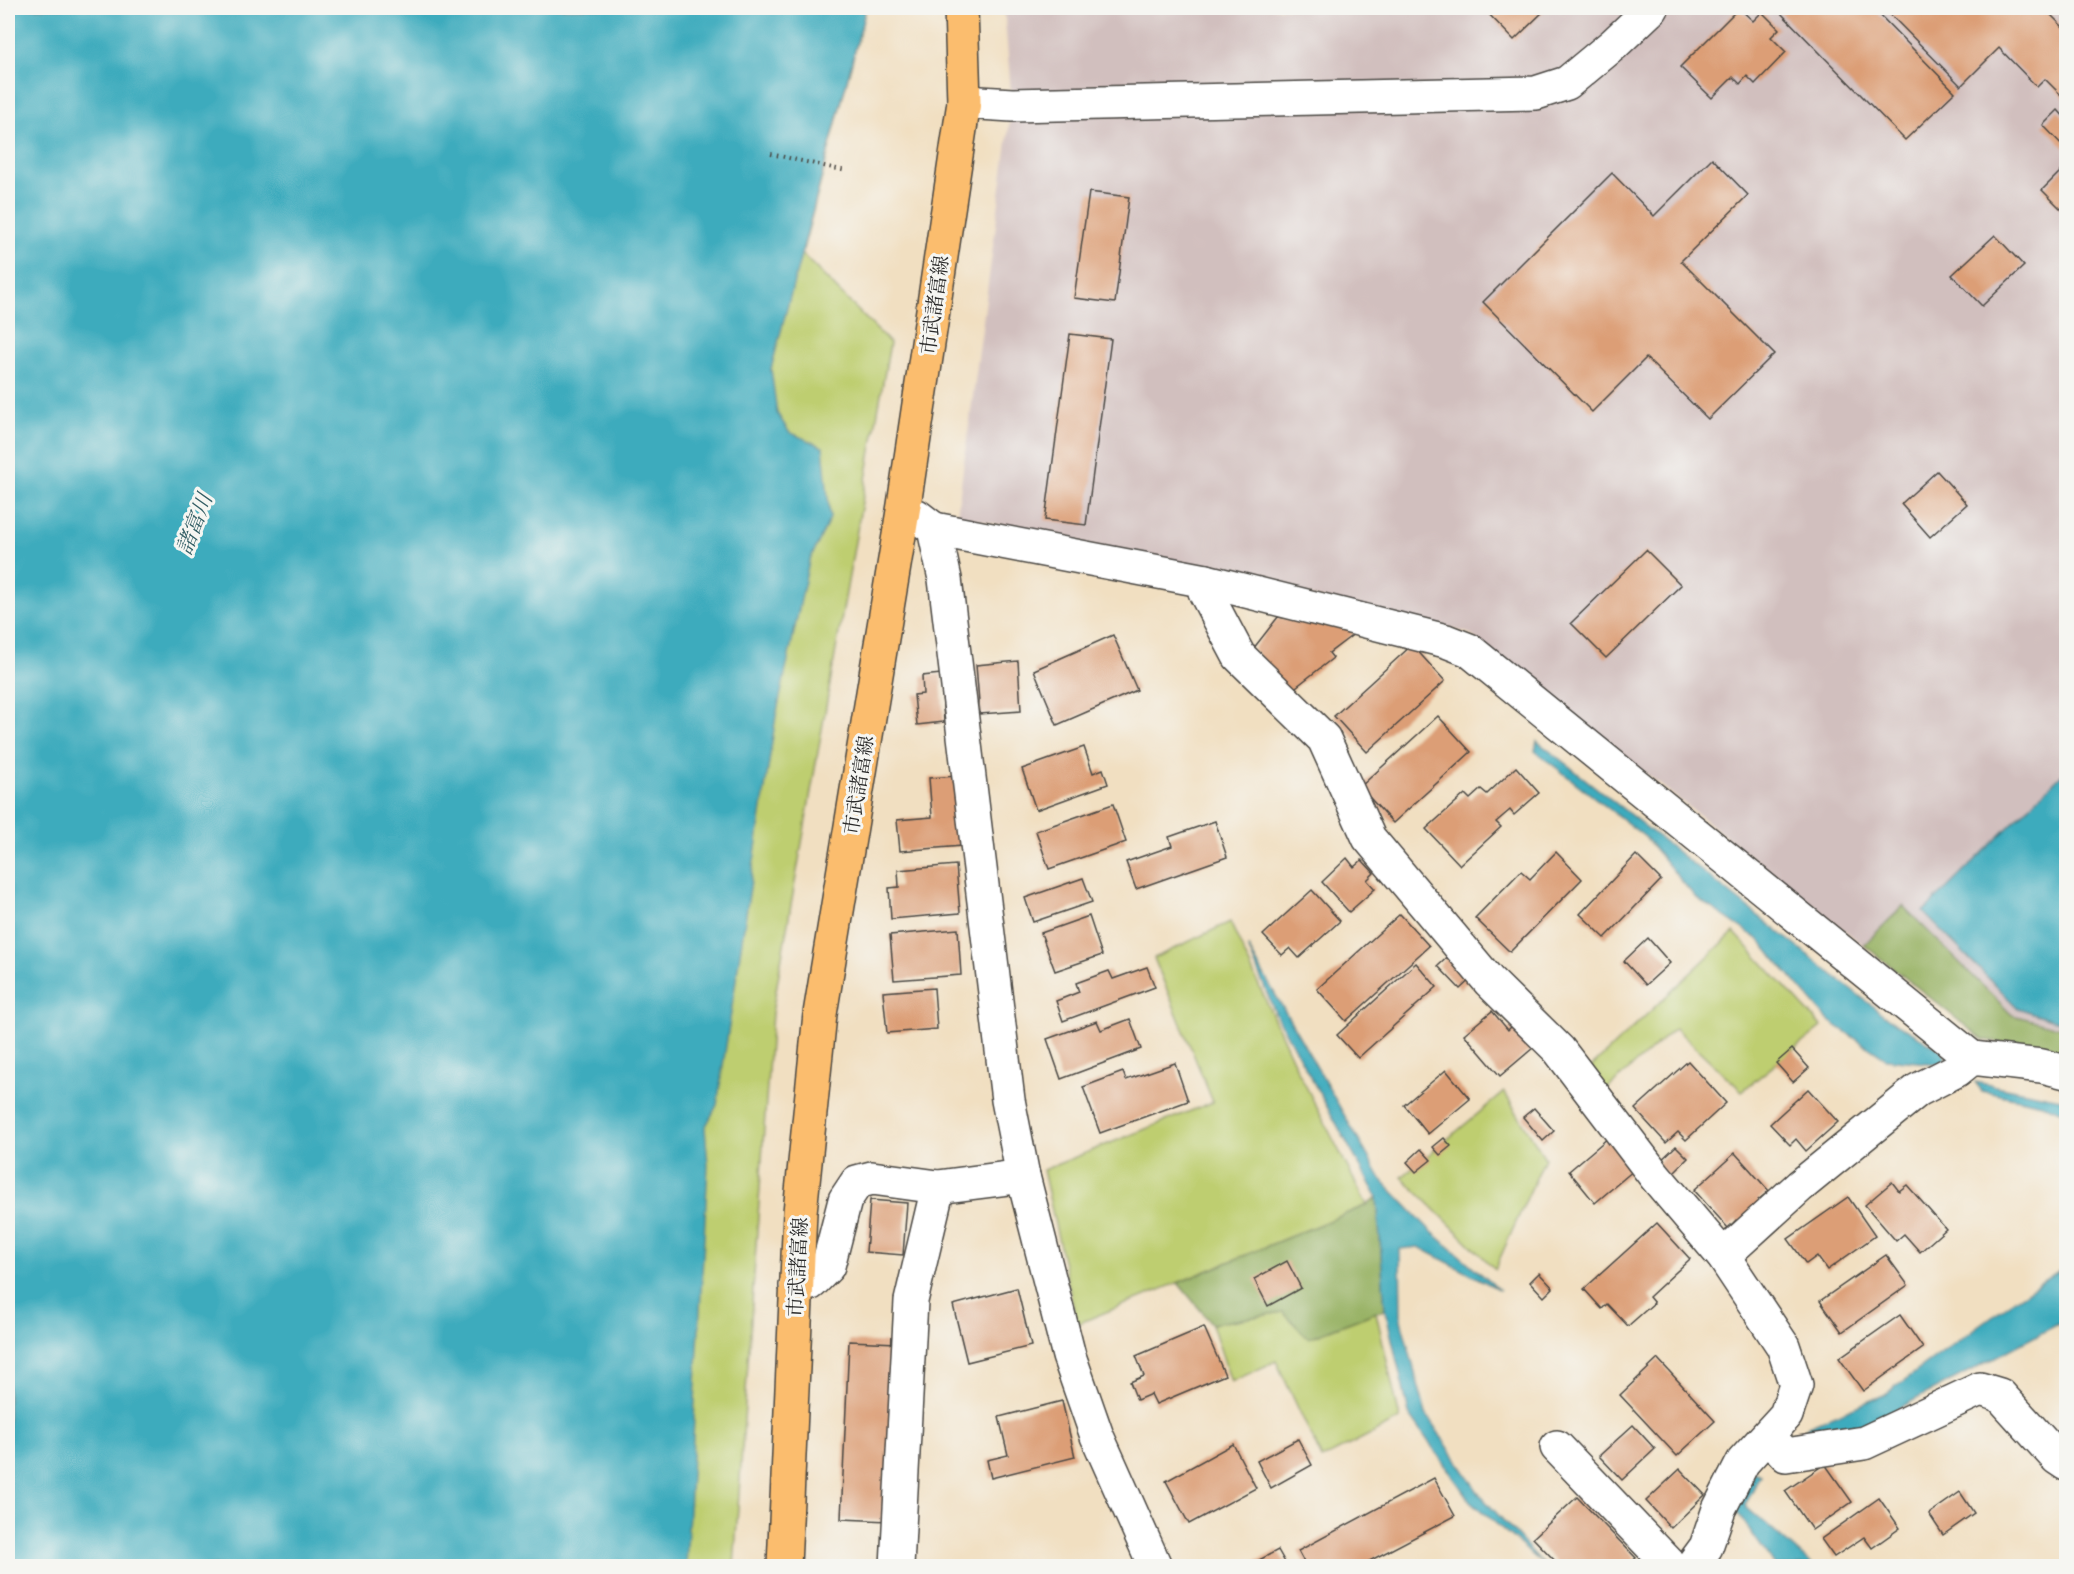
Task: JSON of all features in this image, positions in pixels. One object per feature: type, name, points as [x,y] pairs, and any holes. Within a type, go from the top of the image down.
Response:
[{"type":"main road","name":"市武諸富線","points":[[784,1566],[800,1212],[820,1014],[904,505],[964,102],[962,8]]},
{"type":"street","points":[[964,102],[1012,105],[1536,93],[1567,83],[1614,44],[1652,8]]},
{"type":"street","points":[[904,505],[934,529],[1206,581],[1446,640],[1469,650],[1972,1058],[2042,1066],[2067,1072]]},
{"type":"street","points":[[934,529],[945,579],[954,648],[1008,1100],[1023,1176],[1069,1356],[1097,1436],[1155,1566]]},
{"type":"street","points":[[1206,581],[1205,592],[1239,656],[1324,739],[1369,838],[1490,981],[1559,1050],[1655,1176],[1723,1256],[1783,1346],[1796,1385],[1786,1415],[1743,1462],[1719,1509],[1706,1547],[1692,1566]]},
{"type":"street","points":[[1723,1256],[1800,1186],[1918,1090],[1957,1070],[1972,1058]]},
{"type":"street","points":[[796,1286],[811,1283],[828,1266],[845,1200],[857,1182],[873,1178],[938,1187],[1023,1176]]},
{"type":"street","points":[[897,1566],[911,1301],[938,1187]]},
{"type":"street","points":[[1768,1436],[1785,1455],[1864,1443],[1980,1389],[2000,1395],[2058,1458],[2067,1464]]},
{"type":"street","points":[[1557,1447],[1671,1566]]},
{"type":"path","points":[[771,154],[846,171]]},
{"type":"shaded area","points":[[1004,8],[2066,8],[2066,1057],[1982,1039],[1468,633],[957,515],[1012,105]]},
{"type":"green space","points":[[866,8],[802,254],[890,343],[772,1013],[734,1566],[590,1566],[741,438]]},
{"type":"green space","points":[[1903,906],[2012,1015],[2066,1029],[2066,1057],[1982,1039],[1864,945]]},
{"type":"green space","points":[[1230,922],[1297,1069],[1367,1205],[1077,1324],[1043,1170],[1213,1102],[1154,958]]},
{"type":"green space","points":[[1734,932],[1822,1027],[1742,1091],[1675,1028],[1603,1093],[1587,1071]]},
{"type":"green space","points":[[1504,1092],[1545,1158],[1495,1269],[1402,1177]]},
{"type":"green space","points":[[1377,1197],[1385,1309],[1308,1338],[1283,1312],[1212,1324],[1178,1283],[1367,1205]]},
{"type":"green space","points":[[1283,1312],[1308,1338],[1376,1312],[1400,1419],[1322,1459],[1276,1361],[1231,1382],[1212,1324]]},
{"type":"water","name":"諸富川","points":[[8,8],[866,8],[771,369],[777,413],[789,432],[823,447],[830,518],[809,562],[776,716],[717,1105],[705,1128],[708,1165],[686,1566],[8,1566]]},
{"type":"water","points":[[1537,741],[1889,1019],[1943,1051],[1946,1060],[1937,1064],[1886,1059],[1829,1021],[1758,939],[1695,897],[1645,837],[1535,751]]},
{"type":"water","points":[[2066,770],[2066,1024],[2018,1008],[1923,912]]},
{"type":"water","points":[[1248,947],[1381,1179],[1431,1231],[1500,1290],[1419,1247],[1400,1249],[1401,1320],[1426,1414],[1480,1495],[1545,1566],[1470,1501],[1409,1414],[1385,1309],[1377,1197],[1276,1015]]},
{"type":"water","points":[[1975,1082],[2066,1100],[2066,1113],[2042,1104],[1982,1091]]},
{"type":"water","points":[[2066,1266],[2066,1320],[1886,1415],[1816,1442],[1802,1435],[1808,1426],[1884,1395],[2010,1303]]},
{"type":"water","points":[[1753,1472],[1760,1475],[1745,1506],[1813,1566],[1775,1566],[1735,1509]]},
{"type":"building","points":[[1483,8],[1547,8],[1514,40]]},
{"type":"building","points":[[1739,8],[1753,21],[1762,12],[1779,29],[1771,37],[1786,52],[1755,84],[1747,76],[1740,84],[1733,77],[1712,98],[1680,67]]},
{"type":"building","points":[[1776,8],[1873,8],[1955,92],[1905,140]]},
{"type":"building","points":[[1884,8],[2044,8],[2066,30],[2066,100],[2045,79],[2037,87],[1999,48],[1961,86]]},
{"type":"building","points":[[2058,110],[2066,119],[2066,149],[2043,125]]},
{"type":"building","points":[[1712,158],[1748,195],[1681,261],[1774,354],[1708,419],[1646,358],[1592,412],[1483,302],[1612,173],[1654,216]]},
{"type":"building","points":[[2066,166],[2066,214],[2042,190]]},
{"type":"building","points":[[1089,192],[1129,197],[1115,303],[1074,298]]},
{"type":"building","points":[[1995,235],[2024,266],[1982,306],[1952,275]]},
{"type":"building","points":[[1070,334],[1111,339],[1086,525],[1045,520]]},
{"type":"building","points":[[1937,471],[1967,504],[1930,537],[1901,504]]},
{"type":"building","points":[[1646,550],[1681,585],[1606,658],[1571,623]]},
{"type":"building","points":[[1278,617],[1348,627],[1354,634],[1329,653],[1333,658],[1287,694],[1253,649]]},
{"type":"building","points":[[1113,635],[1137,690],[1057,725],[1034,670]]},
{"type":"building","points":[[1412,645],[1445,681],[1367,752],[1334,716]]},
{"type":"building","points":[[1018,661],[1021,711],[980,714],[976,665]]},
{"type":"building","points":[[941,674],[944,722],[917,725],[914,695],[923,694],[922,676]]},
{"type":"building","points":[[1438,716],[1471,752],[1393,823],[1360,787]]},
{"type":"building","points":[[1084,747],[1093,773],[1103,769],[1108,784],[1036,810],[1022,769]]},
{"type":"building","points":[[1516,767],[1539,793],[1514,815],[1510,810],[1496,822],[1501,827],[1460,865],[1426,829],[1465,794],[1470,799],[1481,789],[1487,794]]},
{"type":"building","points":[[957,776],[962,846],[900,851],[897,820],[932,817],[929,778]]},
{"type":"building","points":[[1113,804],[1126,842],[1049,869],[1036,831]]},
{"type":"building","points":[[1215,821],[1227,857],[1136,889],[1126,862],[1172,846],[1169,837]]},
{"type":"building","points":[[1556,852],[1582,879],[1510,952],[1475,918],[1521,871],[1530,879]]},
{"type":"building","points":[[1636,855],[1661,880],[1605,938],[1580,914]]},
{"type":"building","points":[[1347,858],[1354,867],[1362,860],[1374,873],[1367,880],[1375,889],[1349,912],[1322,882]]},
{"type":"building","points":[[956,865],[960,913],[891,919],[889,888],[899,887],[898,870]]},
{"type":"building","points":[[1083,878],[1092,902],[1033,922],[1025,898]]},
{"type":"building","points":[[1312,890],[1340,921],[1299,958],[1290,948],[1282,955],[1263,935]]},
{"type":"building","points":[[1400,914],[1429,946],[1346,1021],[1317,989]]},
{"type":"building","points":[[1089,916],[1102,955],[1055,971],[1041,933]]},
{"type":"building","points":[[958,929],[961,975],[894,980],[890,935]]},
{"type":"building","points":[[1648,938],[1670,963],[1646,985],[1624,961]]},
{"type":"building","points":[[1455,950],[1477,973],[1460,989],[1438,966]]},
{"type":"building","points":[[1416,963],[1437,987],[1358,1058],[1337,1035]]},
{"type":"building","points":[[1147,967],[1155,987],[1063,1021],[1056,1001],[1079,992],[1076,983],[1109,971],[1113,979]]},
{"type":"building","points":[[934,988],[937,1029],[887,1033],[883,992]]},
{"type":"building","points":[[1492,1011],[1508,1030],[1513,1025],[1533,1048],[1500,1076],[1464,1034]]},
{"type":"building","points":[[1130,1019],[1141,1049],[1061,1079],[1047,1039],[1097,1021],[1101,1030]]},
{"type":"building","points":[[1792,1049],[1809,1068],[1793,1082],[1776,1063]]},
{"type":"building","points":[[1688,1061],[1726,1103],[1686,1140],[1678,1132],[1666,1143],[1635,1109]]},
{"type":"building","points":[[1175,1063],[1188,1101],[1100,1133],[1083,1087],[1123,1072],[1126,1080]]},
{"type":"building","points":[[1446,1070],[1470,1099],[1428,1134],[1404,1105]]},
{"type":"building","points":[[1808,1089],[1838,1122],[1806,1151],[1796,1139],[1790,1145],[1770,1124]]},
{"type":"building","points":[[1534,1108],[1554,1131],[1543,1141],[1523,1117]]},
{"type":"building","points":[[1444,1138],[1451,1146],[1440,1155],[1433,1147]]},
{"type":"building","points":[[1608,1138],[1634,1170],[1595,1203],[1569,1171]]},
{"type":"building","points":[[1676,1146],[1688,1158],[1669,1177],[1657,1164]]},
{"type":"building","points":[[1421,1149],[1431,1160],[1416,1172],[1407,1162]]},
{"type":"building","points":[[1735,1153],[1769,1191],[1758,1200],[1766,1209],[1744,1229],[1736,1220],[1728,1228],[1694,1190]]},
{"type":"building","points":[[1892,1182],[1899,1191],[1907,1185],[1946,1229],[1920,1252],[1904,1234],[1896,1241],[1865,1205]]},
{"type":"building","points":[[1848,1197],[1875,1236],[1827,1270],[1817,1256],[1806,1264],[1788,1239]]},
{"type":"building","points":[[870,1200],[907,1203],[903,1255],[866,1252]]},
{"type":"building","points":[[1657,1223],[1690,1259],[1649,1297],[1654,1303],[1628,1326],[1607,1304],[1602,1309],[1584,1289]]},
{"type":"building","points":[[1886,1255],[1908,1285],[1842,1332],[1820,1301]]},
{"type":"building","points":[[1287,1261],[1301,1288],[1268,1306],[1254,1279]]},
{"type":"building","points":[[1539,1273],[1553,1288],[1544,1297],[1530,1282]]},
{"type":"building","points":[[1017,1288],[1031,1346],[967,1362],[953,1305]]},
{"type":"building","points":[[1900,1315],[1923,1348],[1863,1391],[1839,1358]]},
{"type":"building","points":[[1204,1327],[1225,1375],[1156,1404],[1151,1394],[1137,1400],[1130,1382],[1144,1376],[1136,1356]]},
{"type":"building","points":[[849,1341],[897,1343],[889,1521],[841,1519]]},
{"type":"building","points":[[1658,1359],[1715,1421],[1677,1456],[1620,1395]]},
{"type":"building","points":[[1062,1401],[1075,1457],[991,1478],[987,1460],[1008,1455],[999,1417]]},
{"type":"building","points":[[1633,1425],[1655,1449],[1622,1480],[1599,1456]]},
{"type":"building","points":[[1298,1439],[1312,1465],[1271,1488],[1257,1461]]},
{"type":"building","points":[[1233,1444],[1256,1488],[1189,1524],[1166,1481]]},
{"type":"building","points":[[1825,1464],[1852,1502],[1812,1530],[1785,1491]]},
{"type":"building","points":[[1680,1469],[1705,1495],[1671,1528],[1646,1501]]},
{"type":"building","points":[[1434,1478],[1455,1516],[1360,1566],[1306,1566],[1298,1551]]},
{"type":"building","points":[[1960,1492],[1974,1513],[1943,1535],[1929,1514]]},
{"type":"building","points":[[1577,1497],[1636,1558],[1627,1566],[1560,1566],[1533,1538]]},
{"type":"building","points":[[1879,1498],[1900,1528],[1872,1548],[1864,1537],[1834,1557],[1821,1539]]},
{"type":"building","points":[[1278,1550],[1287,1566],[1248,1566]]}]
